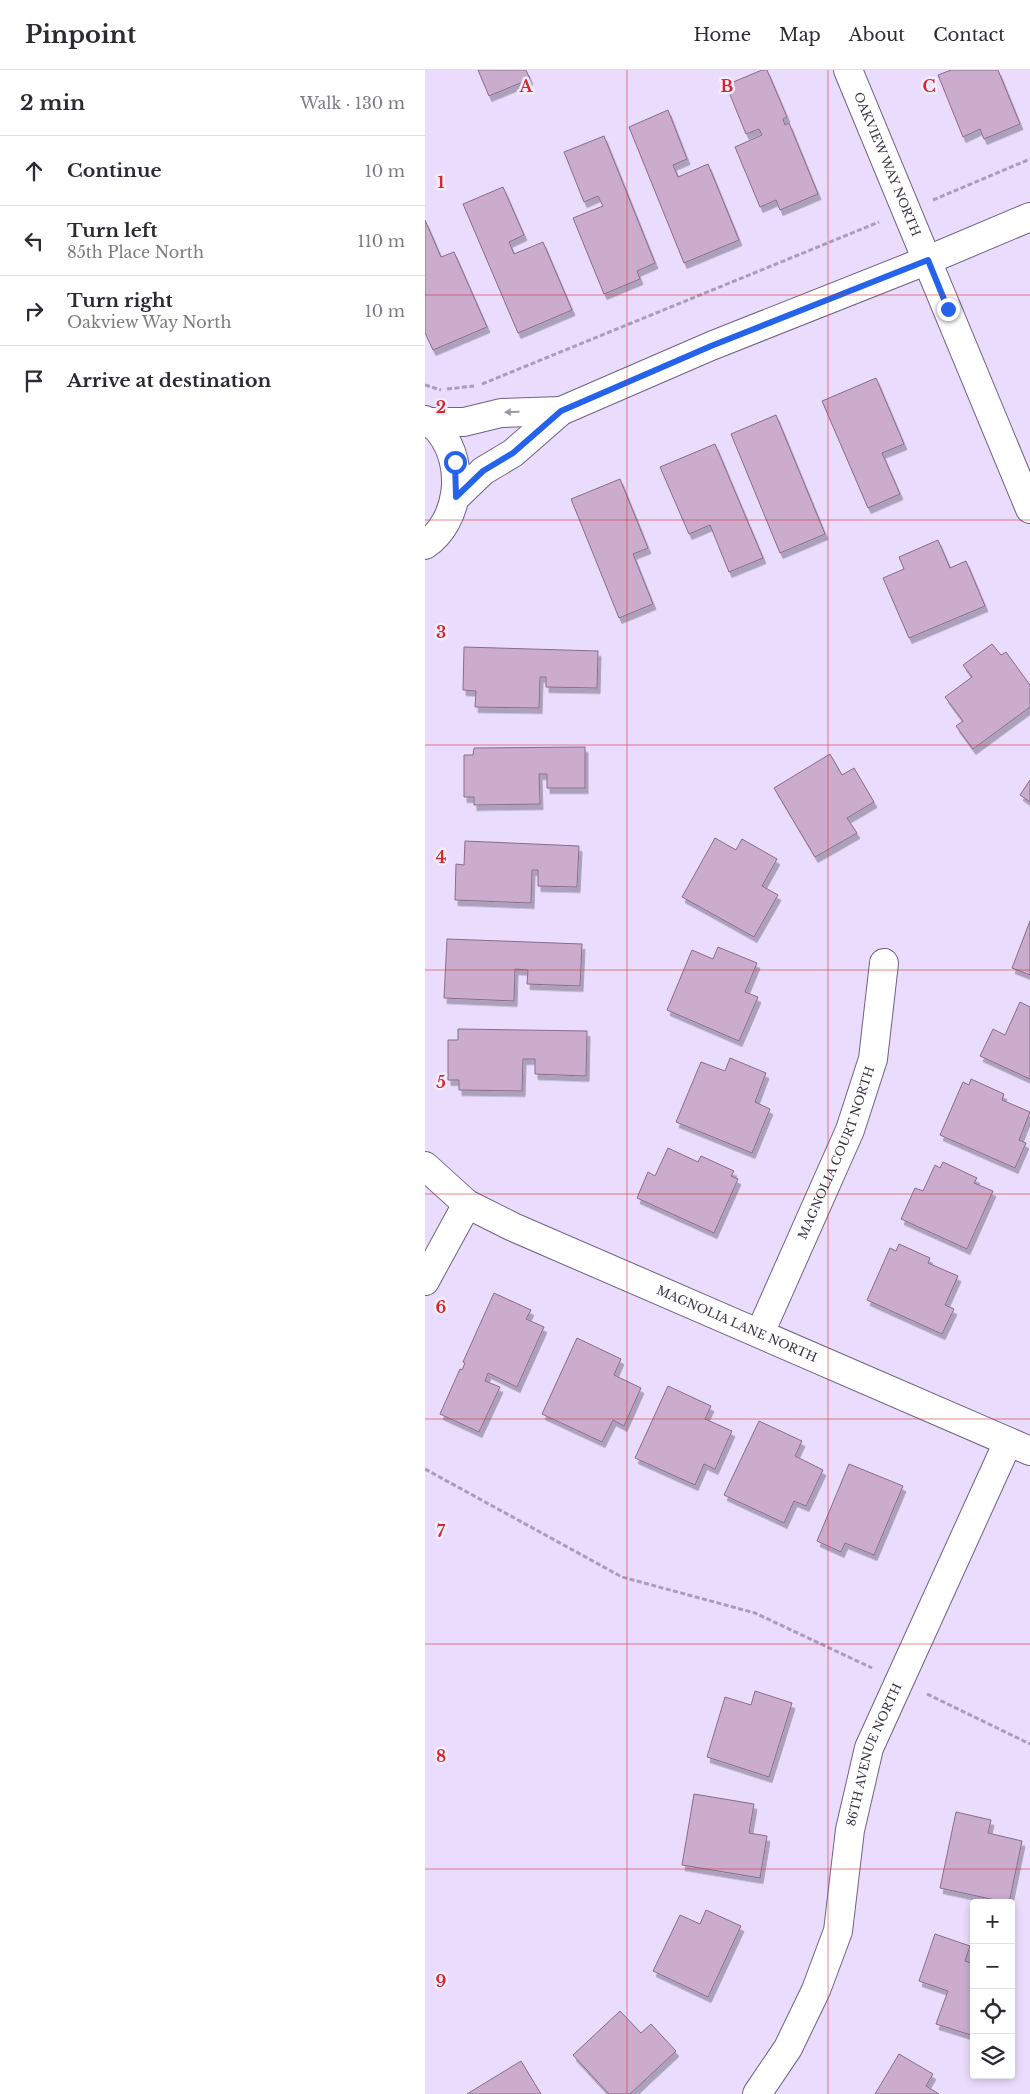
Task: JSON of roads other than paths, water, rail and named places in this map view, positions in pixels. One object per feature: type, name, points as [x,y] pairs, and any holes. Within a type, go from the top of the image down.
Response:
[{"type":"street","name":"OAKVIEW WAY NORTH","points":[[848,70],[1030,509]]},
{"type":"street","points":[[456,497],[483,471],[513,453],[561,411],[711,346],[928,260],[1030,217]]},
{"type":"street","points":[[427,421],[465,422],[501,413],[561,411]]},
{"type":"street","points":[[426,547],[446,523],[456,497],[455,462],[440,432],[427,421]]},
{"type":"street","name":"MAGNOLIA COURT NORTH","points":[[760,1334],[850,1130],[873,1058],[884,963]]},
{"type":"street","name":"MAGNOLIA LANE NORTH","points":[[425,1166],[467,1204],[513,1227],[1019,1447]]},
{"type":"street","points":[[425,1281],[467,1204]]},
{"type":"street","name":"86TH AVENUE NORTH","points":[[757,2094],[788,2048],[816,1990],[838,1931],[850,1830],[869,1748],[899,1680],[1019,1447]]}]
